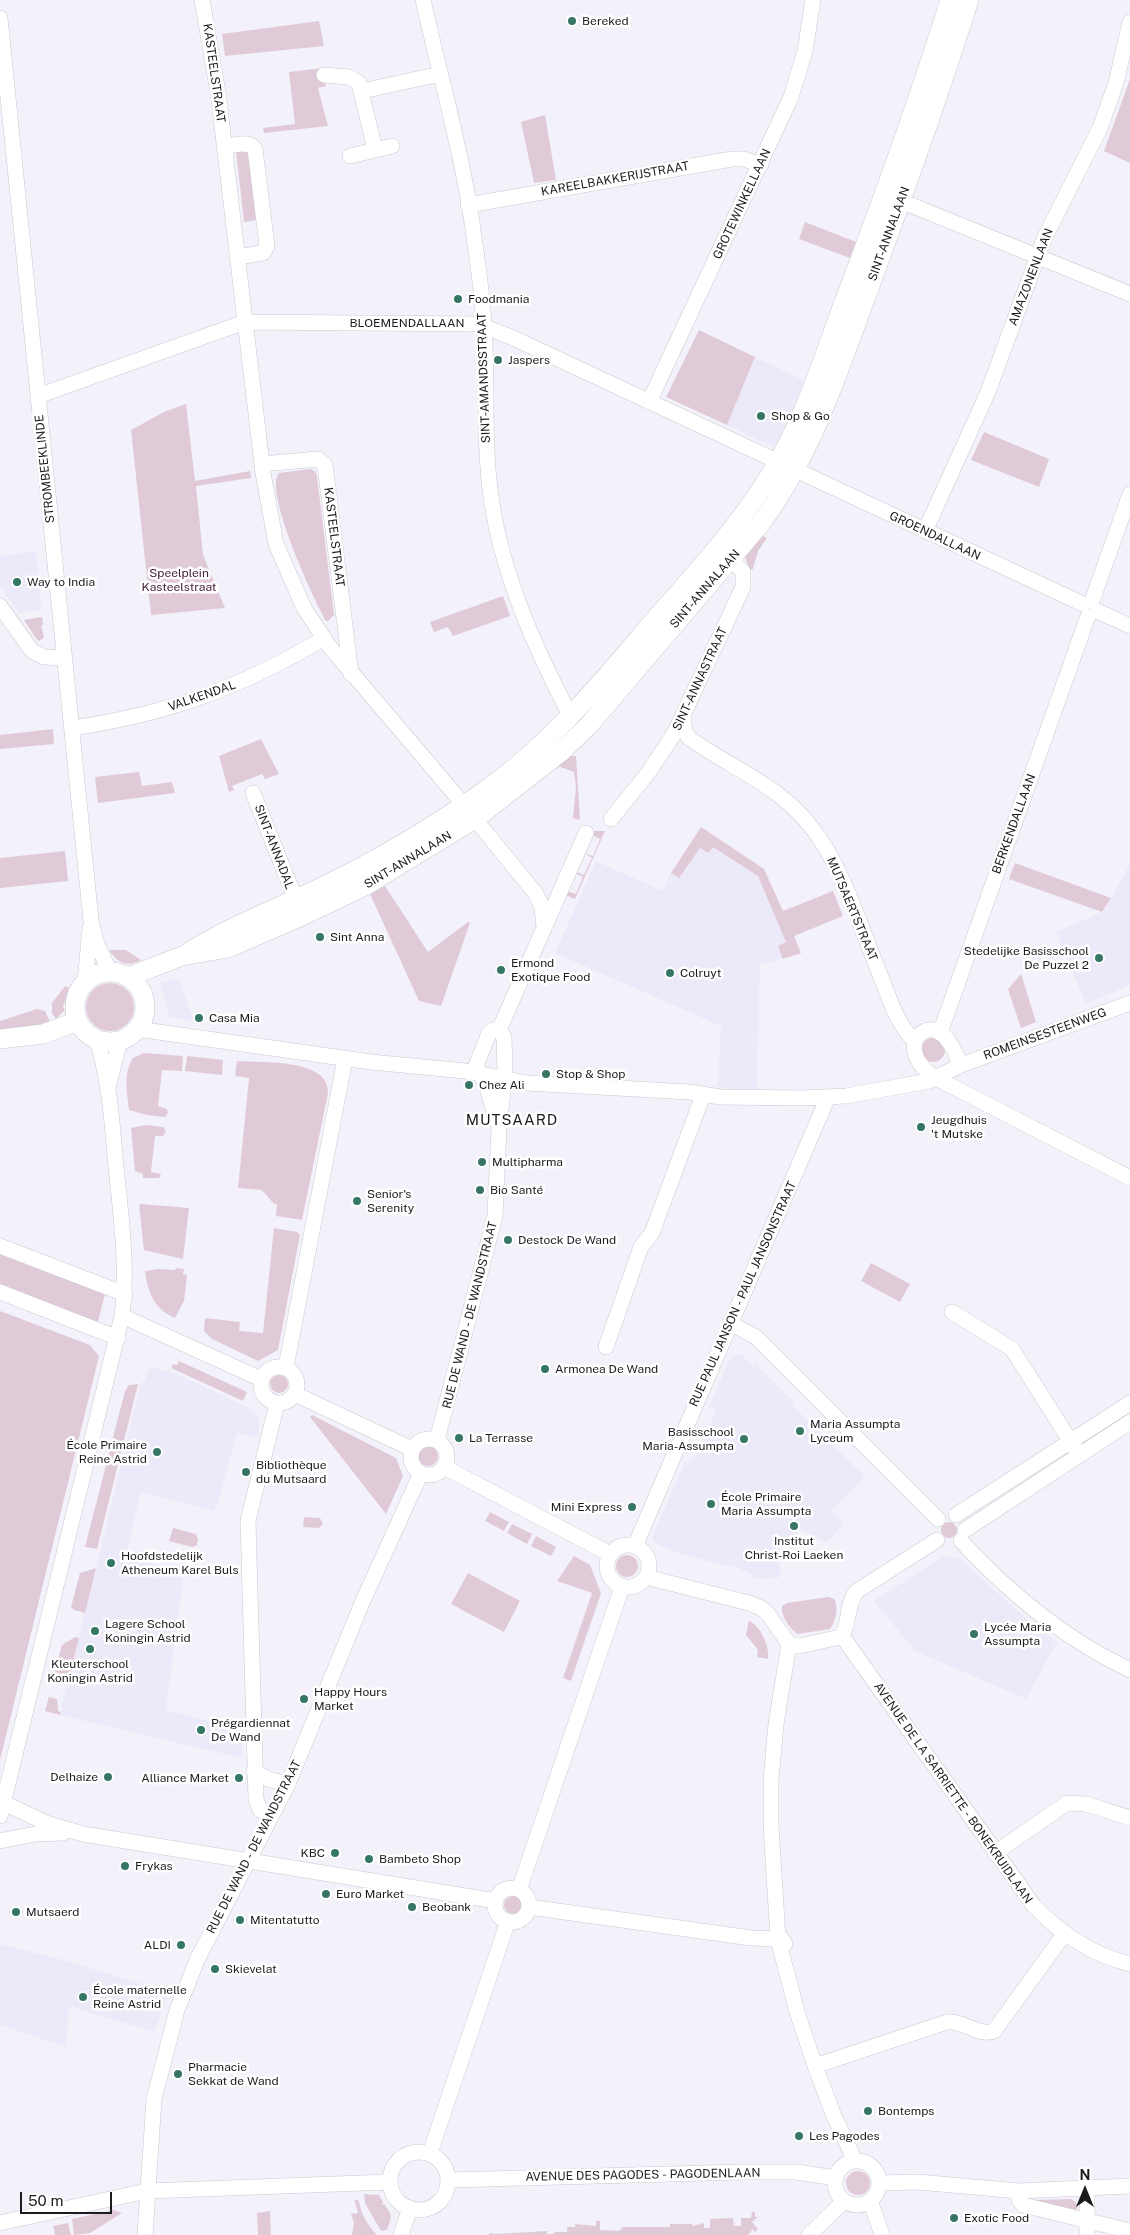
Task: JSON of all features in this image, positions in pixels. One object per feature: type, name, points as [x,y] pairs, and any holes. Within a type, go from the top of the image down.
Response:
[{"type":"main road","name":"SINT-ANNALAAN","points":[[182,956],[234,946],[365,886],[469,812],[562,750],[589,725],[761,523],[787,467],[808,399],[903,142],[950,0]]},
{"type":"main road","name":"SINT-ANNALAAN","points":[[119,974],[153,968],[182,956],[227,929],[296,900],[469,812],[571,717],[745,512],[787,467],[823,414],[902,201],[969,0]]},
{"type":"main road","points":[[143,995],[153,968]]},
{"type":"main road","points":[[101,973],[119,974],[135,982],[143,995],[145,1011],[137,1029],[120,1040],[104,1041],[96,1038],[83,1028],[78,1021],[76,1013],[77,997],[85,982],[101,973]]},
{"type":"main road","points":[[0,1039],[43,1034],[78,1021]]},
{"type":"street","name":"KASTEELSTRAAT","points":[[202,0],[211,46],[270,522],[281,558],[304,608],[351,674],[536,894],[542,907],[544,929]]},
{"type":"street","name":"SINT-AMANDSSTRAAT","points":[[423,0],[468,204],[484,326],[486,451],[499,537],[512,584],[527,623],[571,717]]},
{"type":"street","name":"GROTEWINKELLAAN","points":[[649,402],[761,165],[799,74],[810,29],[813,0]]},
{"type":"street","name":"STROMBEEKLINDE","points":[[0,18],[91,920],[96,942],[119,974]]},
{"type":"street","name":"AMAZONENLAAN","points":[[925,531],[988,392],[1037,255],[1059,207],[1100,128],[1116,83],[1130,22]]},
{"type":"street","points":[[362,91],[440,74]]},
{"type":"street","points":[[324,75],[353,79],[359,83],[375,150]]},
{"type":"street","points":[[224,147],[247,144],[252,145],[255,150],[268,246],[261,253],[237,257]]},
{"type":"street","points":[[350,156],[392,146]]},
{"type":"street","name":"KAREELBAKKERIJSTRAAT","points":[[468,204],[732,159],[744,159],[761,165]]},
{"type":"street","points":[[902,201],[1130,294]]},
{"type":"street","name":"BLOEMENDALLAAN","points":[[38,396],[245,322],[466,323],[484,326],[787,467]]},
{"type":"street","name":"KASTEELSTRAAT","points":[[262,464],[318,459],[325,466],[351,674]]},
{"type":"street","name":"GROENDALLAAN","points":[[787,467],[1130,626]]},
{"type":"street","name":"BERKENDALLAAN","points":[[940,1033],[1130,494]]},
{"type":"street","name":"SINT-ANNASTRAAT","points":[[610,818],[648,773],[674,734],[743,588],[743,572],[731,558]]},
{"type":"street","points":[[0,606],[32,651],[44,657],[65,658]]},
{"type":"street","name":"VALKENDAL","points":[[72,728],[152,712],[207,696],[274,667],[324,638]]},
{"type":"street","name":"MUTSAERTSTRAAT","points":[[683,716],[683,724],[689,738],[769,786],[793,806],[820,838],[838,873],[898,1019],[910,1037]]},
{"type":"street","name":"SINT-ANNADAL","points":[[253,793],[296,900]]},
{"type":"street","points":[[480,1075],[476,1063],[488,1035],[491,1031],[500,1030],[586,833]]},
{"type":"street","name":"STROMBEEKLINDE","points":[[85,982],[91,920]]},
{"type":"street","name":"ROMEINSESTEENWEG","points":[[137,1029],[345,1059],[455,1070],[527,1083],[762,1099],[828,1097],[917,1084],[936,1078],[961,1065],[1130,1003]]},
{"type":"street","name":"RUE DE WAND - DE WANDSTRAAT","points":[[437,1440],[493,1231],[498,1193],[499,1128],[505,1080],[504,1037],[500,1030]]},
{"type":"street","points":[[961,1065],[948,1041],[940,1033],[935,1031],[923,1032],[910,1037],[917,1060],[927,1072],[936,1078],[1130,1178]]},
{"type":"street","points":[[82,1834],[1,1806],[118,1338],[125,1294],[125,1260],[109,1088],[96,1038]]},
{"type":"street","points":[[109,1088],[120,1040]]},
{"type":"street","points":[[286,1367],[345,1059]]},
{"type":"street","name":"RUE DE WAND - DE WANDSTRAAT","points":[[480,1075],[486,1084],[499,1128]]},
{"type":"street","points":[[606,1347],[641,1247],[652,1233],[703,1094]]},
{"type":"street","name":"RUE PAUL JANSON - PAUL JANSONSTRAAT","points":[[635,1546],[828,1097]]},
{"type":"street","points":[[0,1246],[125,1294]]},
{"type":"street","points":[[0,1292],[118,1338]]},
{"type":"street","points":[[952,1312],[1012,1349],[1079,1455]]},
{"type":"street","points":[[122,1316],[261,1379]]},
{"type":"street","points":[[730,1323],[756,1337],[938,1519]]},
{"type":"street","points":[[286,1367],[297,1378],[295,1394],[287,1401],[277,1403],[264,1395],[261,1379],[271,1368],[286,1367]]},
{"type":"street","points":[[295,1394],[412,1449]]},
{"type":"street","points":[[271,1817],[260,1810],[257,1805],[254,1771],[248,1517],[277,1403]]},
{"type":"street","points":[[956,1516],[1130,1403]]},
{"type":"street","points":[[1130,1422],[1079,1455],[963,1535],[949,1546],[937,1540],[933,1531],[938,1519],[948,1514],[956,1516],[964,1523],[963,1535],[1004,1584],[1052,1624],[1101,1656],[1130,1670]]},
{"type":"street","points":[[423,1439],[437,1440],[446,1452],[444,1467],[434,1475],[421,1473],[412,1466],[410,1454],[412,1449],[423,1439]]},
{"type":"street","points":[[444,1467],[610,1554]]},
{"type":"street","name":"RUE DE WAND - DE WANDSTRAAT","points":[[145,2235],[153,2110],[168,2041],[198,1958],[288,1784],[362,1603],[421,1473]]},
{"type":"street","points":[[789,1644],[800,1646],[842,1636],[850,1603],[857,1591],[937,1540]]},
{"type":"street","points":[[621,1546],[635,1546],[646,1556],[649,1567],[646,1577],[636,1586],[622,1587],[611,1579],[607,1571],[607,1562],[610,1554],[621,1546]]},
{"type":"street","points":[[646,1577],[749,1603],[761,1608],[768,1614],[789,1644],[772,1759],[771,1826],[778,1939]]},
{"type":"street","points":[[519,1890],[622,1587]]},
{"type":"street","name":"AVENUE DE LA SARRIETTE - BONEKRUIDLAAN","points":[[842,1636],[1034,1906],[1065,1934],[1102,1954],[1130,1964]]},
{"type":"street","points":[[254,1771],[268,1779],[288,1784]]},
{"type":"street","points":[[995,1853],[1067,1803],[1086,1804],[1130,1818]]},
{"type":"street","points":[[0,1841],[41,1833],[82,1834],[496,1901]]},
{"type":"street","points":[[507,1889],[519,1890],[527,1896],[529,1907],[524,1917],[508,1921],[498,1914],[496,1901],[498,1896],[507,1889]]},
{"type":"street","points":[[775,1897],[783,1918],[788,1966]]},
{"type":"street","points":[[529,1907],[750,1938],[778,1939],[784,1942],[797,2012],[834,2116],[855,2161]]},
{"type":"street","points":[[430,2153],[508,1921]]},
{"type":"street","points":[[815,2066],[947,2022],[956,2022],[986,2033],[994,2031],[1065,1934]]},
{"type":"street","points":[[417,2151],[430,2153],[443,2164],[449,2180],[446,2192],[439,2202],[422,2210],[410,2208],[396,2199],[390,2182],[392,2170],[399,2159],[417,2151]]},
{"type":"street","points":[[855,2161],[870,2165],[876,2173],[879,2183],[877,2193],[870,2200],[860,2204],[844,2201],[838,2193],[836,2178],[845,2165],[855,2161]]},
{"type":"street","name":"AVENUE DES PAGODES - PAGODENLAAN","points":[[449,2180],[743,2172],[796,2172],[836,2178]]},
{"type":"street","points":[[0,2223],[147,2190],[390,2182]]},
{"type":"street","points":[[879,2183],[918,2182],[1019,2191],[1087,2190],[1130,2186]]},
{"type":"street","points":[[1087,2190],[1087,2235]]},
{"type":"street","points":[[1019,2191],[1019,2202],[1023,2204],[1130,2231]]},
{"type":"street","points":[[870,2200],[882,2235]]},
{"type":"street","points":[[809,2235],[844,2201]]},
{"type":"street","points":[[401,2235],[410,2208]]},
{"type":"shaded area","points":[[755,357],[805,381],[777,444],[771,446],[727,425]]},
{"type":"shaded area","points":[[36,551],[42,610],[19,613],[0,585],[0,556]]},
{"type":"shaded area","points":[[701,827],[764,869],[801,953],[764,964],[760,961],[757,1090],[718,1088],[721,1026],[555,953],[596,861],[663,891],[671,873]]},
{"type":"shaded area","name":"Stedelijke Basisschool De Puzzel 2","points":[[1130,864],[1130,985],[1086,1004],[1056,932],[1104,911]]},
{"type":"shaded area","points":[[178,978],[194,1020],[197,1022],[170,1017],[160,983]]},
{"type":"shaded area","points":[[741,1354],[753,1366],[755,1363],[794,1402],[792,1405],[865,1477],[831,1510],[844,1524],[827,1542],[797,1528],[798,1545],[777,1547],[781,1574],[778,1578],[754,1579],[753,1575],[731,1565],[730,1567],[678,1553],[655,1543],[652,1537],[685,1462],[688,1463],[691,1458],[694,1459],[701,1445],[716,1410],[709,1407],[731,1356]]},
{"type":"shaded area","points":[[155,1367],[164,1372],[168,1370],[249,1408],[251,1412],[257,1414],[260,1420],[257,1438],[237,1433],[217,1507],[215,1507],[214,1511],[141,1492],[126,1556],[184,1573],[166,1710],[209,1721],[242,1721],[242,1758],[60,1715],[141,1383],[145,1381],[147,1371]]},
{"type":"shaded area","name":"Lycée Maria Assumpta","points":[[943,1556],[961,1559],[1017,1611],[1057,1642],[1026,1699],[915,1651],[874,1601]]},
{"type":"shaded area","name":"École maternelle Reine Astrid","points":[[0,1944],[60,1959],[169,1992],[154,2032],[69,2006],[66,2047],[0,2025]]},
{"type":"green space","points":[[319,21],[324,46],[225,56],[222,34]]},
{"type":"green space","points":[[322,68],[326,86],[318,88],[328,126],[264,133],[263,128],[295,124],[289,72]]},
{"type":"green space","points":[[1130,79],[1130,163],[1104,151]]},
{"type":"green space","points":[[545,115],[556,180],[534,183],[521,122]]},
{"type":"green space","points":[[236,151],[247,151],[249,154],[257,220],[244,222]]},
{"type":"green space","points":[[805,222],[856,242],[850,258],[799,239]]},
{"type":"green space","points":[[699,330],[755,357],[727,425],[666,397]]},
{"type":"green space","name":"Speelplein Kasteelstraat","points":[[186,404],[195,481],[250,471],[251,478],[196,486],[203,555],[225,608],[151,615],[131,430],[164,412]]},
{"type":"green space","points":[[984,432],[1049,459],[1039,487],[971,460]]},
{"type":"green space","points":[[310,469],[315,471],[317,476],[334,615],[328,621],[326,621],[320,609],[292,546],[278,501],[276,484],[279,473]]},
{"type":"green space","points":[[763,536],[767,538],[758,551],[753,569],[750,570],[745,557]]},
{"type":"green space","points":[[503,596],[510,616],[453,636],[448,627],[434,632],[430,622]]},
{"type":"green space","points":[[42,617],[43,625],[41,625],[44,638],[38,641],[24,620]]},
{"type":"green space","points":[[53,729],[54,744],[0,749],[0,735]]},
{"type":"green space","points":[[261,739],[279,774],[265,779],[262,774],[232,786],[234,790],[229,792],[219,756]]},
{"type":"green space","points":[[570,756],[576,756],[580,820],[573,818],[576,787],[574,772],[558,766]]},
{"type":"green space","points":[[139,772],[142,786],[172,782],[175,793],[98,803],[95,777]]},
{"type":"green space","points":[[701,827],[764,869],[783,911],[833,891],[843,916],[794,936],[801,953],[783,959],[778,946],[786,942],[758,876],[713,847],[708,853],[700,848],[679,878],[671,873]]},
{"type":"green space","points":[[594,831],[605,831],[575,899],[565,895],[567,891],[576,894],[583,877],[575,873],[584,875],[592,858],[584,853],[593,856],[600,839],[592,835]]},
{"type":"green space","points":[[65,851],[68,881],[0,888],[0,858]]},
{"type":"green space","points":[[1015,863],[1111,898],[1102,912],[1009,879]]},
{"type":"green space","points":[[385,886],[428,952],[468,922],[470,923],[441,1006],[419,1001],[370,894]]},
{"type":"green space","points":[[109,950],[126,950],[141,960],[127,964],[115,958]]},
{"type":"green space","points":[[1021,974],[1036,1022],[1021,1028],[1008,989]]},
{"type":"green space","points":[[105,983],[115,983],[127,990],[134,1002],[134,1012],[127,1024],[115,1031],[105,1031],[97,1027],[90,1020],[86,1012],[86,1002],[90,994],[97,987]]},
{"type":"green space","points":[[65,986],[69,988],[63,1007],[65,1010],[56,1019],[52,1013],[52,1003]]},
{"type":"green space","points":[[37,1009],[45,1011],[50,1022],[18,1030],[0,1032],[0,1021]]},
{"type":"green space","points":[[933,1038],[942,1041],[945,1050],[942,1059],[933,1062],[924,1059],[921,1050],[924,1041]]},
{"type":"green space","points":[[144,1053],[183,1056],[182,1071],[162,1070],[158,1106],[167,1109],[168,1113],[165,1117],[129,1110],[126,1083],[128,1070],[133,1058]]},
{"type":"green space","points":[[187,1056],[223,1060],[222,1075],[185,1071]]},
{"type":"green space","points":[[237,1061],[277,1063],[306,1068],[318,1074],[326,1082],[328,1093],[302,1220],[276,1216],[277,1204],[274,1204],[262,1190],[238,1188],[249,1078],[235,1076]]},
{"type":"green space","points":[[146,1125],[163,1127],[166,1131],[163,1136],[155,1136],[151,1172],[161,1174],[159,1178],[143,1178],[143,1174],[135,1171],[131,1128]]},
{"type":"green space","points":[[139,1205],[189,1208],[183,1259],[144,1250]]},
{"type":"green space","points":[[274,1228],[297,1232],[300,1235],[278,1350],[258,1361],[212,1339],[204,1331],[205,1318],[240,1322],[239,1331],[263,1333]]},
{"type":"green space","points":[[0,1254],[105,1294],[98,1322],[0,1286]]},
{"type":"green space","points":[[871,1263],[910,1284],[900,1302],[861,1281]]},
{"type":"green space","points":[[176,1268],[184,1269],[183,1274],[187,1275],[184,1301],[175,1318],[162,1310],[153,1299],[145,1271],[159,1269],[175,1270]]},
{"type":"green space","points":[[0,1311],[90,1345],[99,1356],[0,1760]]},
{"type":"green space","points":[[179,1361],[247,1392],[243,1401],[171,1368],[173,1364],[177,1365]]},
{"type":"green space","points":[[275,1375],[283,1375],[288,1380],[286,1391],[275,1393],[270,1388],[270,1380]]},
{"type":"green space","points":[[138,1384],[97,1549],[85,1547],[125,1391],[129,1385]]},
{"type":"green space","points":[[312,1415],[396,1458],[403,1476],[386,1514],[310,1417]]},
{"type":"green space","points":[[424,1446],[432,1446],[438,1452],[438,1460],[432,1466],[424,1466],[418,1460],[418,1452]]},
{"type":"green space","points":[[490,1512],[509,1522],[504,1531],[485,1521]]},
{"type":"green space","points":[[304,1517],[320,1518],[323,1524],[319,1528],[303,1527]]},
{"type":"green space","points":[[949,1522],[955,1524],[957,1530],[955,1536],[949,1538],[943,1536],[941,1530],[943,1524]]},
{"type":"green space","points":[[512,1524],[532,1534],[527,1544],[507,1533]]},
{"type":"green space","points":[[173,1528],[196,1534],[197,1545],[192,1547],[169,1541]]},
{"type":"green space","points":[[536,1536],[556,1547],[551,1556],[531,1546]]},
{"type":"green space","points":[[627,1555],[635,1558],[638,1566],[635,1574],[627,1577],[619,1574],[616,1566],[619,1558]]},
{"type":"green space","points":[[574,1556],[590,1565],[601,1593],[571,1681],[563,1678],[592,1593],[557,1581]]},
{"type":"green space","points":[[96,1568],[85,1613],[74,1610],[71,1607],[80,1573]]},
{"type":"green space","points":[[468,1573],[520,1601],[504,1632],[451,1604]]},
{"type":"green space","points":[[828,1597],[834,1599],[837,1610],[830,1629],[798,1634],[786,1621],[782,1606],[787,1603]]},
{"type":"green space","points":[[749,1621],[757,1627],[764,1637],[768,1649],[768,1659],[757,1657],[758,1650],[746,1635]]},
{"type":"green space","points":[[75,1637],[79,1638],[68,1682],[57,1679],[54,1674],[62,1645]]},
{"type":"green space","points":[[49,1697],[57,1699],[58,1711],[61,1712],[60,1715],[45,1711]]},
{"type":"green space","points":[[509,1896],[517,1896],[522,1901],[520,1912],[509,1914],[504,1909],[504,1901]]},
{"type":"green space","points":[[858,2171],[866,2175],[870,2183],[866,2191],[858,2195],[850,2191],[846,2183],[850,2175]]},
{"type":"green space","points":[[364,2194],[379,2195],[383,2202],[381,2205],[384,2204],[390,2214],[391,2219],[387,2230],[381,2231],[365,2203]]},
{"type":"green space","points":[[354,2199],[359,2201],[365,2220],[377,2235],[352,2235],[354,2223],[351,2214],[358,2213]]},
{"type":"green space","points":[[1072,2199],[1078,2205],[1076,2211],[1035,2202],[1035,2200]]},
{"type":"green space","points":[[114,2210],[122,2213],[90,2233],[74,2235],[72,2219]]},
{"type":"green space","points":[[270,2211],[271,2235],[258,2235],[257,2213]]},
{"type":"green space","points":[[752,2212],[755,2212],[755,2217],[758,2217],[752,2222],[758,2229],[755,2232],[753,2229],[748,2235],[489,2235],[489,2233],[547,2231],[547,2234],[554,2234],[554,2232],[567,2232],[567,2227],[575,2227],[575,2224],[596,2226],[596,2221],[600,2221],[600,2230],[619,2231],[623,2227],[670,2227],[670,2224],[692,2224],[693,2226],[704,2223],[704,2228],[710,2228],[710,2219],[733,2218],[734,2226],[741,2226],[741,2218],[751,2218]]},
{"type":"green space","points":[[68,2223],[71,2235],[55,2235],[53,2226]]},
{"type":"place","name":"Bereked","points":[[572,21]]},
{"type":"place","name":"Foodmania","points":[[458,299]]},
{"type":"place","name":"Jaspers","points":[[498,360]]},
{"type":"place","name":"Shop & Go","points":[[761,416]]},
{"type":"place","name":"Way to India","points":[[17,582]]},
{"type":"place","name":"Sint Anna","points":[[320,937]]},
{"type":"place","name":"Stedelijke Basisschool De Puzzel 2","points":[[1099,958]]},
{"type":"place","name":"Ermond Exotique Food","points":[[501,970]]},
{"type":"place","name":"Colruyt","points":[[670,973]]},
{"type":"place","name":"Casa Mia","points":[[199,1018]]},
{"type":"place","name":"Stop & Shop","points":[[546,1074]]},
{"type":"place","name":"Chez Ali","points":[[469,1085]]},
{"type":"place","name":"Jeugdhuis 't Mutske","points":[[921,1127]]},
{"type":"place","name":"Multipharma","points":[[482,1162]]},
{"type":"place","name":"Bio Santé","points":[[480,1190]]},
{"type":"place","name":"Senior's Serenity","points":[[357,1201]]},
{"type":"place","name":"Destock De Wand","points":[[508,1240]]},
{"type":"place","name":"Armonea De Wand","points":[[545,1369]]},
{"type":"place","name":"Maria Assumpta Lyceum","points":[[800,1431]]},
{"type":"place","name":"La Terrasse","points":[[459,1438]]},
{"type":"place","name":"Basisschool Maria-Assumpta","points":[[744,1439]]},
{"type":"place","name":"École Primaire Reine Astrid","points":[[157,1452]]},
{"type":"place","name":"Bibliothèque du Mutsaard","points":[[246,1472]]},
{"type":"place","name":"École Primaire Maria Assumpta","points":[[711,1504]]},
{"type":"place","name":"Mini Express","points":[[632,1507]]},
{"type":"place","name":"Institut Christ-Roi Laeken","points":[[794,1526]]},
{"type":"place","name":"Hoofdstedelijk Atheneum Karel Buls","points":[[111,1563]]},
{"type":"place","name":"Lagere School Koningin Astrid","points":[[95,1631]]},
{"type":"place","name":"Lycée Maria Assumpta","points":[[974,1634]]},
{"type":"place","name":"Kleuterschool Koningin Astrid","points":[[90,1649]]},
{"type":"place","name":"Happy Hours Market","points":[[304,1699]]},
{"type":"place","name":"Prégardiennat De Wand","points":[[201,1730]]},
{"type":"place","name":"Delhaize","points":[[108,1777]]},
{"type":"place","name":"Alliance Market","points":[[239,1778]]},
{"type":"place","name":"KBC","points":[[335,1853]]},
{"type":"place","name":"Bambeto Shop","points":[[369,1859]]},
{"type":"place","name":"Frykas","points":[[125,1866]]},
{"type":"place","name":"Euro Market","points":[[326,1894]]},
{"type":"place","name":"Beobank","points":[[412,1907]]},
{"type":"place","name":"Mutsaerd","points":[[16,1912]]},
{"type":"place","name":"Mitentatutto","points":[[240,1920]]},
{"type":"place","name":"ALDI","points":[[181,1945]]},
{"type":"place","name":"Skievelat","points":[[215,1969]]},
{"type":"place","name":"École maternelle Reine Astrid","points":[[83,1997]]},
{"type":"place","name":"Pharmacie Sekkat de Wand","points":[[178,2074]]},
{"type":"place","name":"Bontemps","points":[[868,2111]]},
{"type":"place","name":"Les Pagodes","points":[[799,2136]]},
{"type":"place","name":"Exotic Food","points":[[954,2218]]},
{"type":"district","name":"MUTSAARD","points":[[512,1120]]}]
